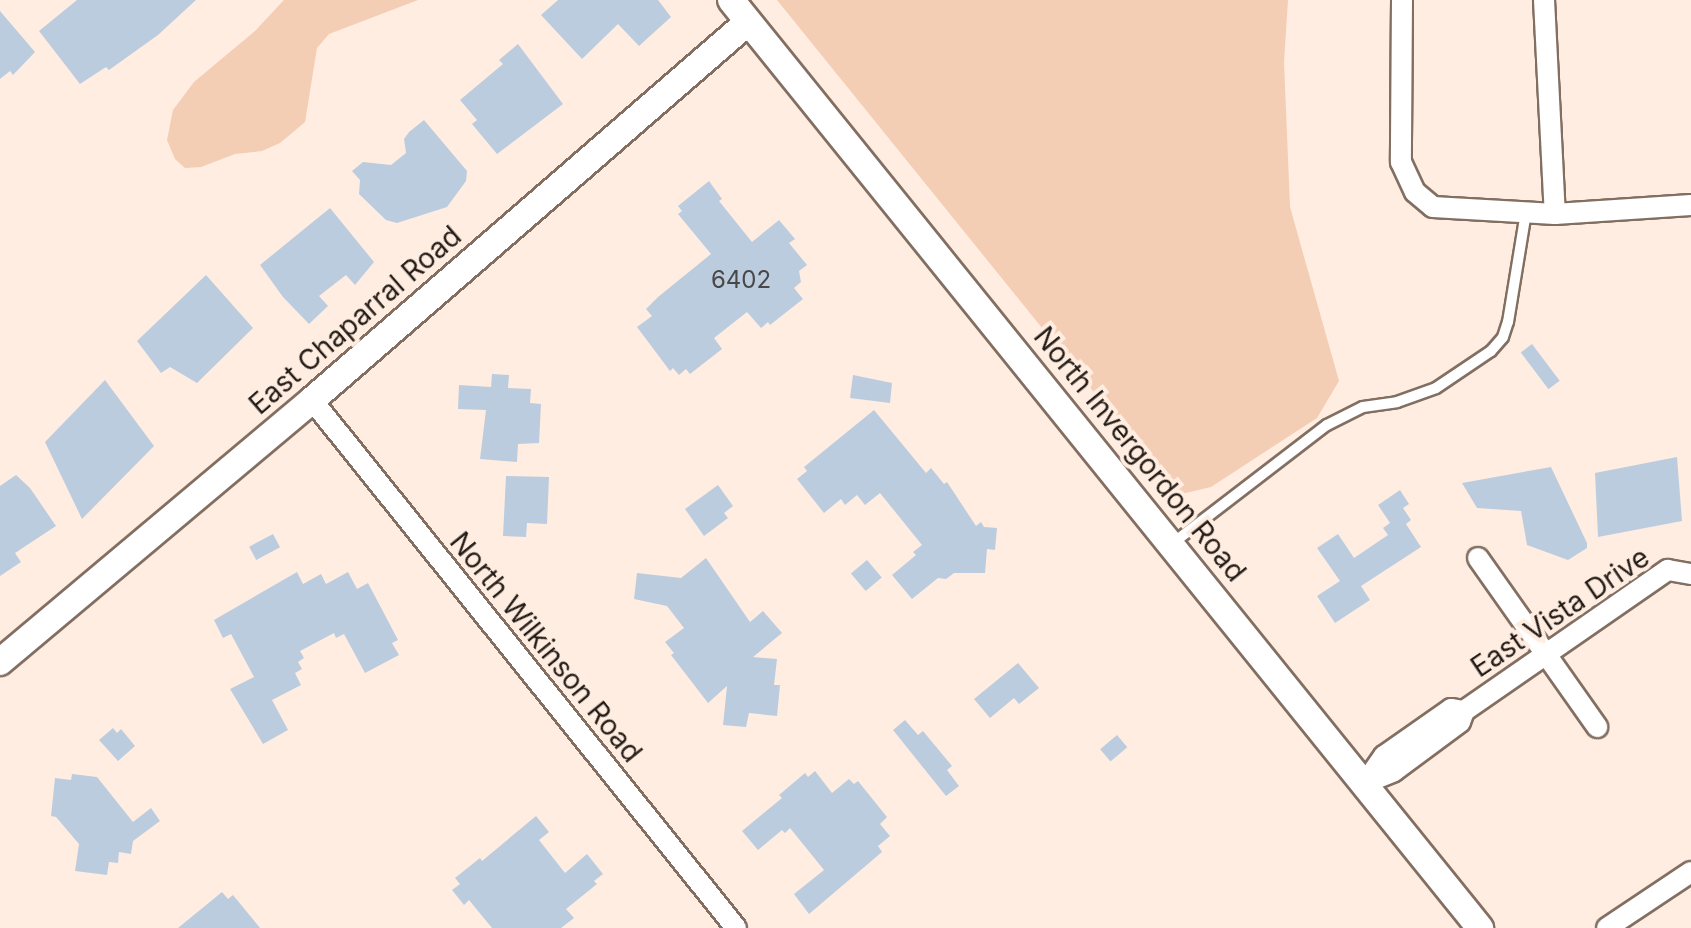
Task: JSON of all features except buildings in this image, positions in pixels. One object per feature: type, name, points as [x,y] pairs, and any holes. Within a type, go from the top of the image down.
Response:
[{"type":"street","name":"North Invergordon Road","points":[[731,0],[1480,928]]},
{"type":"street","points":[[1402,0],[1401,162],[1415,192],[1433,207],[1555,214],[1691,205]]},
{"type":"street","points":[[1544,0],[1555,214]]},
{"type":"street","name":"East Chaparral Road","points":[[0,662],[312,400],[748,22]]},
{"type":"street","name":"North Wilkinson Road","points":[[312,400],[736,928]]},
{"type":"street","points":[[1478,558],[1597,727]]},
{"type":"street","name":"East Vista Drive","points":[[1365,783],[1390,752],[1451,709],[1464,711],[1668,570],[1691,574]]},
{"type":"street","points":[[1607,928],[1691,872]]},
{"type":"lane","points":[[1171,545],[1327,425],[1363,407],[1397,402],[1436,388],[1491,351],[1503,337],[1508,322],[1526,212]]},
{"type":"shaded area","points":[[284,0],[418,0],[329,34],[317,48],[305,122],[280,143],[262,151],[235,154],[201,167],[185,168],[175,159],[167,140],[173,110],[194,82],[255,31]]},
{"type":"shaded area","points":[[777,0],[1288,0],[1284,62],[1290,207],[1339,381],[1317,418],[1211,487],[1177,495]]}]
